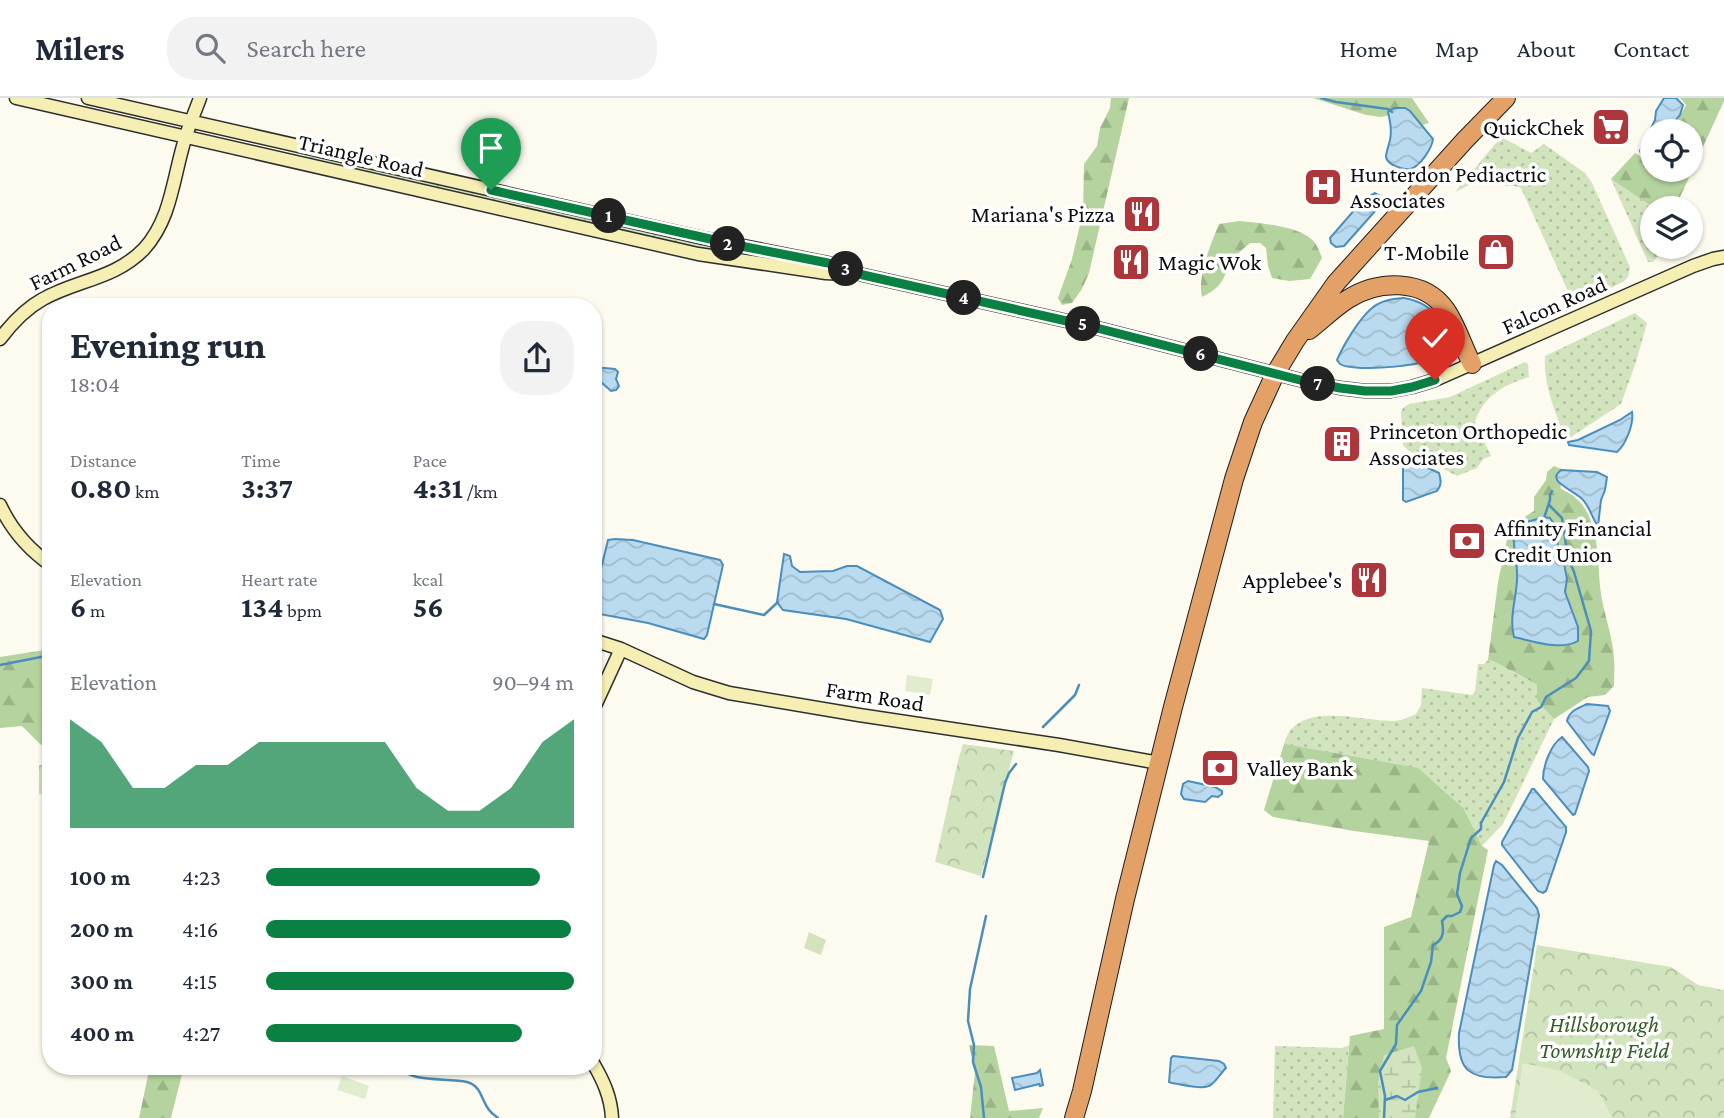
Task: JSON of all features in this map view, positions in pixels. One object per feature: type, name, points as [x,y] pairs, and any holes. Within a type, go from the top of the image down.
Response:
[{"type":"highway","points":[[1073,1118],[1082,1091],[1125,899],[1214,548],[1253,422],[1275,374],[1336,283],[1506,98]]},
{"type":"highway","points":[[1295,341],[1349,299],[1376,288],[1410,286],[1433,296],[1445,308],[1472,364]]},
{"type":"highway","points":[[1062,1118],[1097,986],[1125,899]]},
{"type":"street","name":"Triangle Road","points":[[16,98],[698,254],[826,273],[863,275]]},
{"type":"street","name":"Triangle Road","points":[[88,98],[714,241],[828,263],[863,275],[1089,326],[1275,374]]},
{"type":"street","name":"Farm Road","points":[[47,298],[107,275],[142,251],[165,216],[185,138],[200,98]]},
{"type":"street","name":"Falcon Road","points":[[1275,374],[1365,391],[1391,391],[1412,387],[1435,380],[1693,266],[1724,257]]},
{"type":"street","name":"Farm Road","points":[[0,340],[20,316],[42,300]]},
{"type":"street","points":[[0,505],[21,540],[42,559]]},
{"type":"street","name":"Farm Road","points":[[602,643],[693,682],[729,693],[1159,763]]},
{"type":"street","points":[[602,690],[621,649]]},
{"type":"street","points":[[600,1075],[607,1088],[612,1118]]},
{"type":"green space","points":[[1111,98],[1129,98],[1089,273],[1072,303],[1062,305],[1058,298],[1072,259],[1083,212],[1084,164],[1097,146],[1100,128],[1110,108]]},
{"type":"green space","points":[[1313,98],[1412,98],[1429,123],[1419,126],[1398,113],[1381,117],[1366,115]]},
{"type":"green space","points":[[1680,98],[1724,98],[1703,147],[1703,119],[1678,119],[1686,105]]},
{"type":"green space","points":[[218,137],[302,156],[334,159],[747,254],[713,252]]},
{"type":"green space","points":[[1501,137],[1531,153],[1544,144],[1585,173],[1630,267],[1628,277],[1623,282],[1576,304],[1521,188],[1502,184],[1508,169],[1504,168],[1455,192]]},
{"type":"green space","points":[[1635,153],[1640,156],[1640,182],[1687,182],[1680,196],[1640,196],[1640,199],[1611,179]]},
{"type":"green space","points":[[1611,179],[1640,199],[1640,244]]},
{"type":"green space","points":[[1239,221],[1280,226],[1309,237],[1322,258],[1310,279],[1289,281],[1272,278],[1266,248],[1260,243],[1250,243],[1236,257],[1219,285],[1202,297],[1203,271],[1219,224]]},
{"type":"green space","points":[[1635,313],[1647,323],[1621,404],[1571,437],[1565,438],[1548,387],[1545,356]]},
{"type":"green space","points":[[1525,362],[1528,364],[1529,377],[1496,392],[1479,413],[1475,422],[1491,456],[1483,459],[1477,468],[1457,476],[1409,451],[1403,445],[1403,408],[1409,404],[1450,397]]},
{"type":"green space","points":[[1554,466],[1564,470],[1561,489],[1575,497],[1591,522],[1598,553],[1602,600],[1612,644],[1614,686],[1605,695],[1588,697],[1554,719],[1537,701],[1537,685],[1488,660],[1498,582],[1511,520],[1523,518],[1534,511],[1534,497],[1546,480],[1547,472]]},
{"type":"green space","points":[[42,650],[41,745],[22,726],[0,728],[0,657]]},
{"type":"green space","points":[[1488,660],[1537,685],[1537,701],[1554,719],[1503,824],[1482,846],[1464,809],[1284,744],[1297,724],[1309,719],[1338,716],[1395,721],[1416,714],[1421,705],[1422,688],[1472,695],[1475,691],[1478,664],[1484,664]]},
{"type":"green space","points":[[907,675],[933,679],[930,695],[905,691]]},
{"type":"green space","points":[[963,744],[1014,751],[981,876],[935,862]]},
{"type":"green space","points":[[1284,744],[1418,768],[1464,809],[1482,846],[1488,850],[1446,1058],[1451,1071],[1429,1118],[1343,1118],[1350,1036],[1384,1029],[1384,927],[1411,917],[1429,841],[1273,817],[1264,810]]},
{"type":"green space","points":[[39,765],[42,765],[42,794],[39,794]]},
{"type":"green space","points":[[809,932],[826,940],[821,955],[804,948]]},
{"type":"green space","name":"Hillsborough Township Field","points":[[1537,945],[1671,967],[1698,985],[1724,990],[1724,1118],[1510,1118]]},
{"type":"green space","points":[[969,1045],[994,1046],[1009,1111],[1043,1108],[1039,1118],[970,1118],[975,1072]]},
{"type":"green space","points":[[1349,1045],[1343,1118],[1273,1118],[1275,1046],[1342,1048]]},
{"type":"green space","points":[[1414,1046],[1422,1068],[1415,1118],[1379,1118],[1378,1082],[1384,1055]]},
{"type":"green space","points":[[1523,1063],[1561,1071],[1598,1091],[1612,1118],[1515,1118]]},
{"type":"green space","points":[[148,1075],[182,1075],[171,1118],[139,1118]]},
{"type":"green space","points":[[342,1076],[369,1086],[365,1099],[337,1090]]},
{"type":"water","points":[[1664,98],[1676,98],[1683,105],[1677,119],[1655,119],[1656,111]]},
{"type":"water","points":[[1394,108],[1410,111],[1433,139],[1425,157],[1414,168],[1403,169],[1386,159],[1391,132],[1388,112]]},
{"type":"water","points":[[1375,193],[1384,198],[1384,201],[1344,246],[1336,247],[1330,238],[1363,200]]},
{"type":"water","points":[[1404,298],[1425,305],[1437,316],[1446,332],[1449,348],[1447,352],[1428,361],[1395,367],[1361,368],[1340,364],[1337,360],[1367,313],[1383,302]]},
{"type":"water","points":[[602,368],[615,369],[618,372],[616,379],[619,386],[611,391],[602,383]]},
{"type":"water","points":[[1632,412],[1629,434],[1617,452],[1569,445],[1568,442],[1578,440]]},
{"type":"water","points":[[1405,457],[1439,473],[1441,482],[1437,491],[1406,502],[1403,500]]},
{"type":"water","points":[[1561,470],[1597,472],[1607,477],[1598,526],[1583,500],[1557,480]]},
{"type":"water","points":[[1543,517],[1550,518],[1555,526],[1557,552],[1564,563],[1567,579],[1565,592],[1578,627],[1578,641],[1571,644],[1546,644],[1514,637],[1512,616],[1517,574],[1514,529],[1520,524]]},
{"type":"water","points":[[608,540],[633,540],[720,560],[723,565],[704,639],[648,623],[602,614],[602,565]]},
{"type":"water","points":[[784,554],[790,556],[792,566],[800,572],[833,571],[857,566],[940,610],[943,619],[930,642],[846,619],[783,610],[777,602]]},
{"type":"water","points":[[1587,704],[1608,706],[1610,711],[1594,755],[1567,721],[1572,712]]},
{"type":"water","points":[[1562,737],[1589,771],[1573,815],[1543,779],[1548,756]]},
{"type":"water","points":[[1188,781],[1215,787],[1222,791],[1222,794],[1218,797],[1212,796],[1205,802],[1184,799],[1181,794],[1183,784]]},
{"type":"water","points":[[1532,789],[1566,827],[1546,891],[1543,893],[1538,891],[1502,845]]},
{"type":"water","points":[[1496,861],[1537,908],[1539,915],[1512,1070],[1506,1077],[1494,1078],[1483,1077],[1468,1070],[1460,1056],[1459,1033]]},
{"type":"water","points":[[1173,1056],[1219,1061],[1226,1068],[1206,1087],[1172,1083],[1169,1082]]},
{"type":"water","points":[[1040,1070],[1043,1085],[1015,1090],[1012,1078]]},
{"type":"waterway","points":[[1321,98],[1388,109],[1392,112]]},
{"type":"waterway","points":[[1544,518],[1552,491]]},
{"type":"waterway","points":[[1384,1118],[1385,1096],[1380,1071],[1396,1044],[1397,1025],[1421,991],[1431,962],[1433,945],[1442,935],[1442,921],[1447,916],[1460,912],[1462,906],[1457,894],[1460,873],[1471,838],[1481,829],[1481,823],[1504,782],[1518,738],[1532,712],[1541,707],[1546,697],[1576,678],[1589,661],[1591,631],[1568,558],[1562,518],[1549,505]]},
{"type":"waterway","points":[[714,604],[764,615],[778,602]]},
{"type":"waterway","points":[[0,665],[42,657]]},
{"type":"waterway","points":[[1043,727],[1075,695],[1079,685]]},
{"type":"waterway","points":[[983,877],[1005,783],[1016,764]]},
{"type":"waterway","points":[[984,1118],[968,1021],[970,989],[986,916]]},
{"type":"waterway","points":[[411,1075],[472,1084],[490,1111],[498,1118]]},
{"type":"waterway","points":[[1385,1100],[1397,1096],[1405,1100],[1418,1092],[1437,1088]]},
{"type":"place","name":"QuickChek","points":[[1611,127]]},
{"type":"place","name":"Hunterdon Pediactric Associates","points":[[1323,187]]},
{"type":"place","name":"Mariana's Pizza","points":[[1142,214]]},
{"type":"place","name":"T-Mobile","points":[[1496,252]]},
{"type":"place","name":"Magic Wok","points":[[1131,262]]},
{"type":"place","name":"Princeton Orthopedic Associates","points":[[1342,444]]},
{"type":"place","name":"Affinity Financial Credit Union","points":[[1467,541]]},
{"type":"place","name":"Applebee's","points":[[1369,580]]},
{"type":"place","name":"Valley Bank","points":[[1220,768]]},
{"type":"route","points":[[491,190],[828,263],[863,275],[1089,326],[1300,380],[1365,391],[1391,391],[1435,380]]}]
